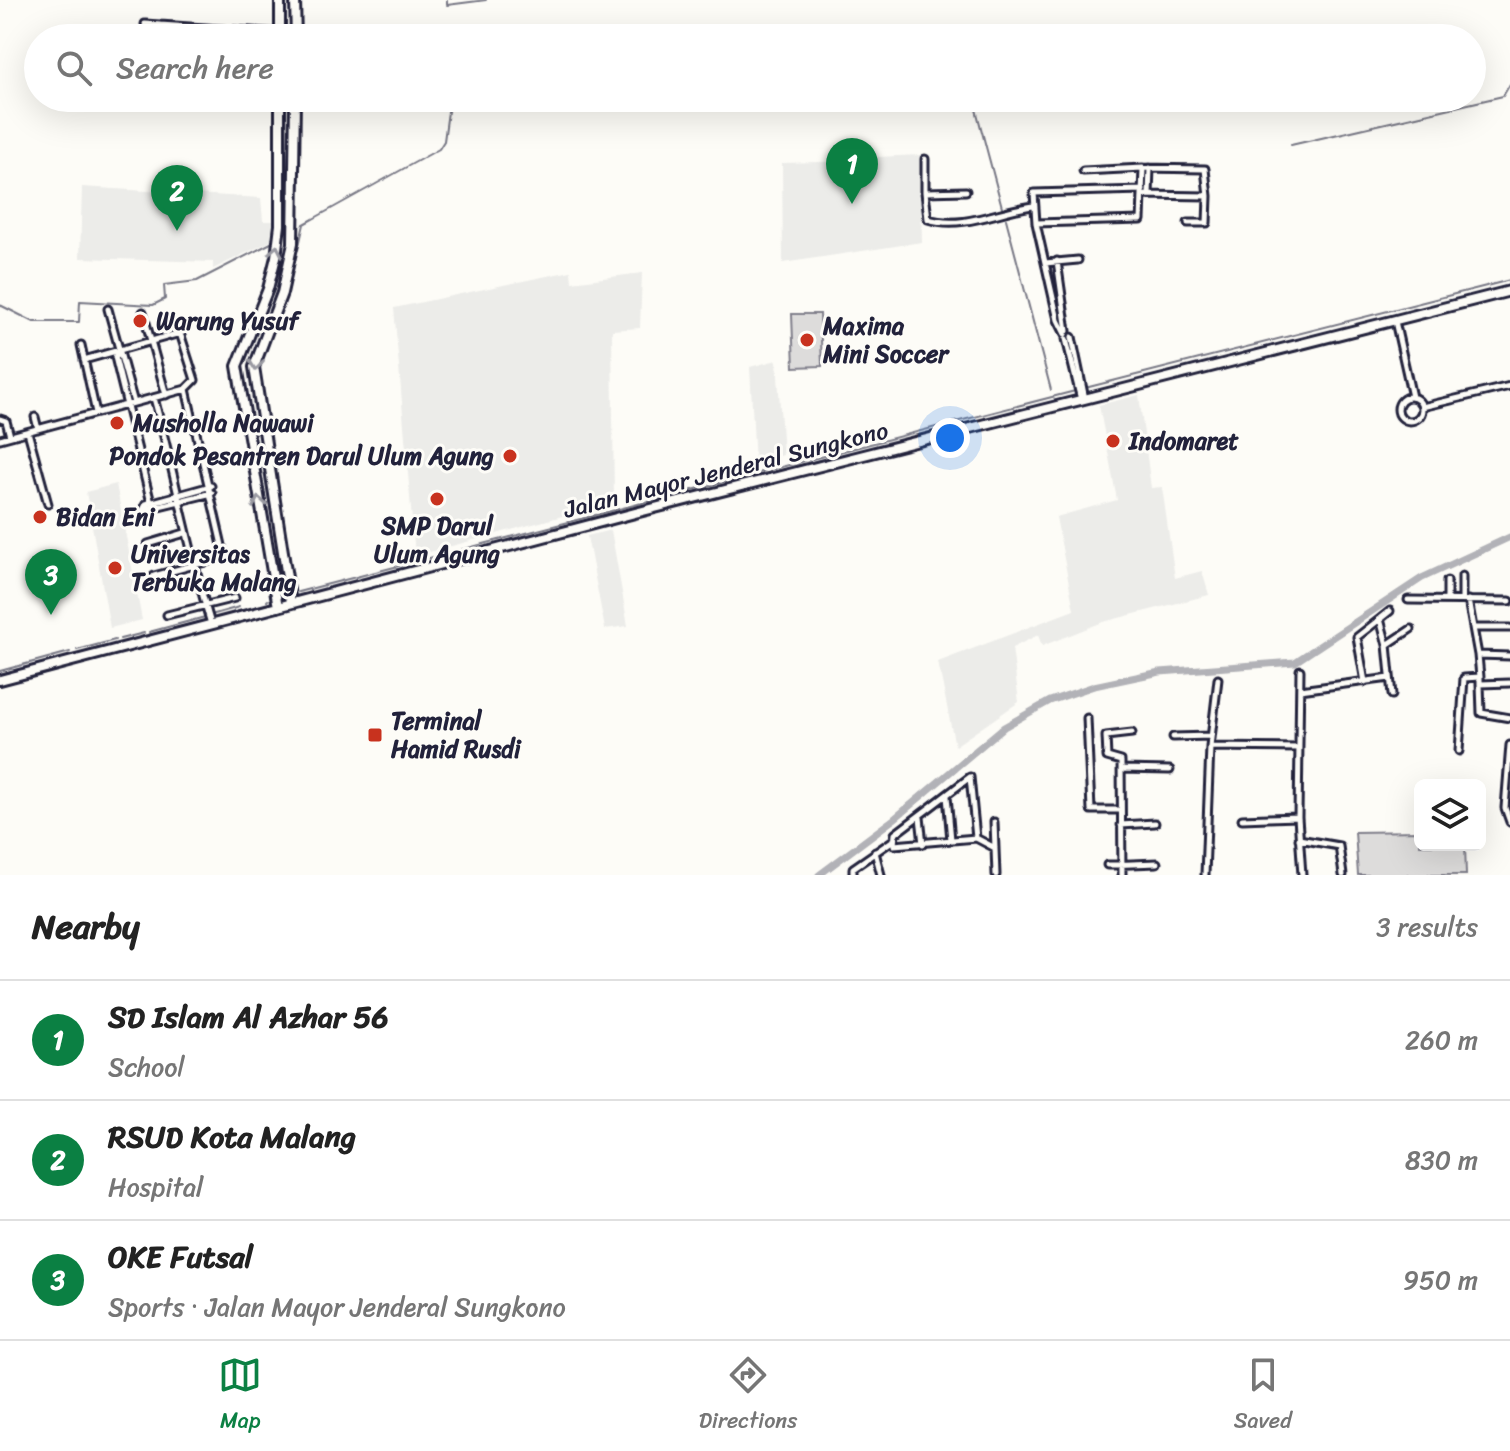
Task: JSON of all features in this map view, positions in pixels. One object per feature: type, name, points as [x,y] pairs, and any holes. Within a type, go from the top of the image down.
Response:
[{"type":"main road","points":[[280,0],[280,24]]},
{"type":"main road","points":[[295,0],[296,24]]},
{"type":"main road","points":[[278,607],[237,366],[268,289],[280,225],[280,112]]},
{"type":"main road","points":[[291,603],[254,367],[282,293],[293,243],[295,112]]},
{"type":"main road","points":[[268,289],[282,293]]},
{"type":"main road","name":"Jalan Mayor Jenderal Sungkono","points":[[0,680],[1081,393],[1395,321],[1510,291]]},
{"type":"street","points":[[925,159],[925,192],[930,221],[1000,216],[1007,209],[1033,206]]},
{"type":"street","points":[[1036,223],[1141,220],[1146,168]]},
{"type":"street","points":[[1083,171],[1205,169],[1207,223],[1188,223]]},
{"type":"street","points":[[925,192],[966,191]]},
{"type":"street","points":[[1068,335],[1058,320],[1032,196],[1037,192],[1208,196]]},
{"type":"street","points":[[1045,263],[1078,260]]},
{"type":"street","points":[[1057,261],[1068,335],[1081,393]]},
{"type":"street","points":[[108,309],[134,403]]},
{"type":"street","points":[[143,312],[166,395]]},
{"type":"street","points":[[1395,321],[1412,397],[1422,407]]},
{"type":"street","points":[[0,438],[186,389],[195,379],[181,334],[84,360]]},
{"type":"street","points":[[81,345],[96,413]]},
{"type":"street","points":[[118,352],[115,357],[125,406],[151,503]]},
{"type":"street","points":[[1422,407],[1510,386]]},
{"type":"street","points":[[154,576],[220,558],[224,554],[211,486],[186,389]]},
{"type":"street","points":[[1412,397],[1401,400],[1398,406],[1400,418],[1416,420],[1422,407]]},
{"type":"street","points":[[154,398],[179,495],[185,533],[211,624]]},
{"type":"street","points":[[35,417],[38,429]]},
{"type":"street","points":[[0,419],[6,421],[10,437]]},
{"type":"street","points":[[28,432],[48,504]]},
{"type":"street","points":[[211,486],[143,508],[144,512],[212,493]]},
{"type":"street","points":[[148,544],[185,533]]},
{"type":"street","points":[[1462,576],[1478,655],[1481,713],[1510,718]]},
{"type":"street","points":[[1447,581],[1447,599]]},
{"type":"street","points":[[167,615],[235,598]]},
{"type":"street","points":[[1408,600],[1510,601]]},
{"type":"street","points":[[1365,683],[1357,637],[1390,611]]},
{"type":"street","points":[[1380,619],[1387,645],[1392,695]]},
{"type":"street","points":[[1474,628],[1510,628]]},
{"type":"street","points":[[1387,645],[1411,629]]},
{"type":"street","points":[[1478,655],[1510,656]]},
{"type":"street","points":[[1300,670],[1298,817],[1302,875]]},
{"type":"street","points":[[1300,690],[1390,678]]},
{"type":"street","points":[[1205,875],[1210,747],[1218,679]]},
{"type":"street","points":[[1459,751],[1463,679],[1510,683]]},
{"type":"street","points":[[1087,718],[1091,810],[1120,810]]},
{"type":"street","points":[[1122,875],[1120,760],[1107,757],[1106,736],[1132,733]]},
{"type":"street","points":[[1173,737],[1211,736]]},
{"type":"street","points":[[1510,745],[1505,808],[1510,822]]},
{"type":"street","points":[[1210,747],[1299,748]]},
{"type":"street","points":[[1121,769],[1170,770]]},
{"type":"street","points":[[853,875],[853,868],[892,841],[895,834],[968,777],[972,779],[976,838]]},
{"type":"street","points":[[946,795],[951,840]]},
{"type":"street","points":[[920,816],[923,844]]},
{"type":"street","points":[[1242,819],[1298,817]]},
{"type":"street","points":[[994,822],[996,875]]},
{"type":"street","points":[[1121,825],[1155,823]]},
{"type":"street","points":[[892,841],[898,846],[976,838],[995,848]]},
{"type":"street","points":[[1299,839],[1339,846],[1343,875]]},
{"type":"street","points":[[875,852],[881,875]]},
{"type":"street","points":[[1107,865],[1157,863]]},
{"type":"shaded area","points":[[920,155],[922,242],[783,263],[782,163]]},
{"type":"shaded area","points":[[82,187],[261,198],[263,221],[276,221],[273,240],[213,269],[213,262],[80,258]]},
{"type":"shaded area","name":"Pondok Pesantren Darul Ulum Agung","points":[[571,271],[572,282],[642,273],[640,328],[612,330],[614,502],[415,556],[394,308]]},
{"type":"shaded area","name":"Maxima Mini Soccer","points":[[792,314],[820,314],[822,366],[794,367]]},
{"type":"shaded area","points":[[777,360],[783,455],[755,464],[750,367]]},
{"type":"shaded area","points":[[1139,395],[1151,488],[1162,487],[1175,578],[1202,571],[1209,595],[1103,622],[1042,646],[1038,635],[1012,648],[1019,702],[955,746],[938,662],[1074,610],[1056,517],[1117,500],[1099,405]]},
{"type":"shaded area","name":"Universitas Terbuka Malang","points":[[116,484],[142,620],[110,628],[86,492]]},
{"type":"shaded area","points":[[611,530],[628,626],[605,629],[587,536]]},
{"type":"shaded area","points":[[1414,831],[1414,851],[1465,851],[1466,875],[1358,875],[1355,832]]},
{"type":"waterway","points":[[447,0],[447,5],[486,0]]},
{"type":"waterway","points":[[1486,100],[1503,96],[1510,84]]},
{"type":"waterway","points":[[298,250],[304,224],[439,149],[444,141],[448,112]]},
{"type":"waterway","points":[[977,112],[1002,207]]},
{"type":"waterway","points":[[1291,145],[1434,112]]},
{"type":"waterway","points":[[1006,219],[1051,390]]},
{"type":"waterway","points":[[0,305],[34,322],[79,322],[80,301],[153,305],[165,299],[164,285],[197,281],[273,242]]},
{"type":"waterway","points":[[1085,388],[1510,280]]},
{"type":"waterway","points":[[298,592],[1079,390]]},
{"type":"waterway","points":[[819,875],[894,819],[1004,727],[1050,701],[1094,686],[1160,672],[1295,662],[1422,578],[1510,537]]},
{"type":"waterway","points":[[211,615],[239,607]]},
{"type":"waterway","points":[[149,632],[205,617]]},
{"type":"waterway","points":[[120,639],[144,633]]},
{"type":"waterway","points":[[77,650],[115,640]]},
{"type":"waterway","points":[[0,671],[70,652]]},
{"type":"place","name":"SD Islam Al Azhar 56","points":[[852,204]]},
{"type":"place","name":"RSUD Kota Malang","points":[[177,231]]},
{"type":"place","name":"Warung Yusuf","points":[[140,321]]},
{"type":"place","name":"Maxima Mini Soccer","points":[[807,340]]},
{"type":"place","name":"Musholla Nawawi","points":[[117,423]]},
{"type":"place","name":"Indomaret","points":[[1113,441]]},
{"type":"place","name":"Pondok Pesantren Darul Ulum Agung","points":[[510,456]]},
{"type":"place","name":"SMP Darul Ulum Agung","points":[[437,499]]},
{"type":"place","name":"Bidan Eni","points":[[40,517]]},
{"type":"place","name":"Universitas Terbuka Malang","points":[[115,568]]},
{"type":"place","name":"OKE Futsal","points":[[51,615]]},
{"type":"place","name":"Terminal Hamid Rusdi","points":[[375,735]]}]
